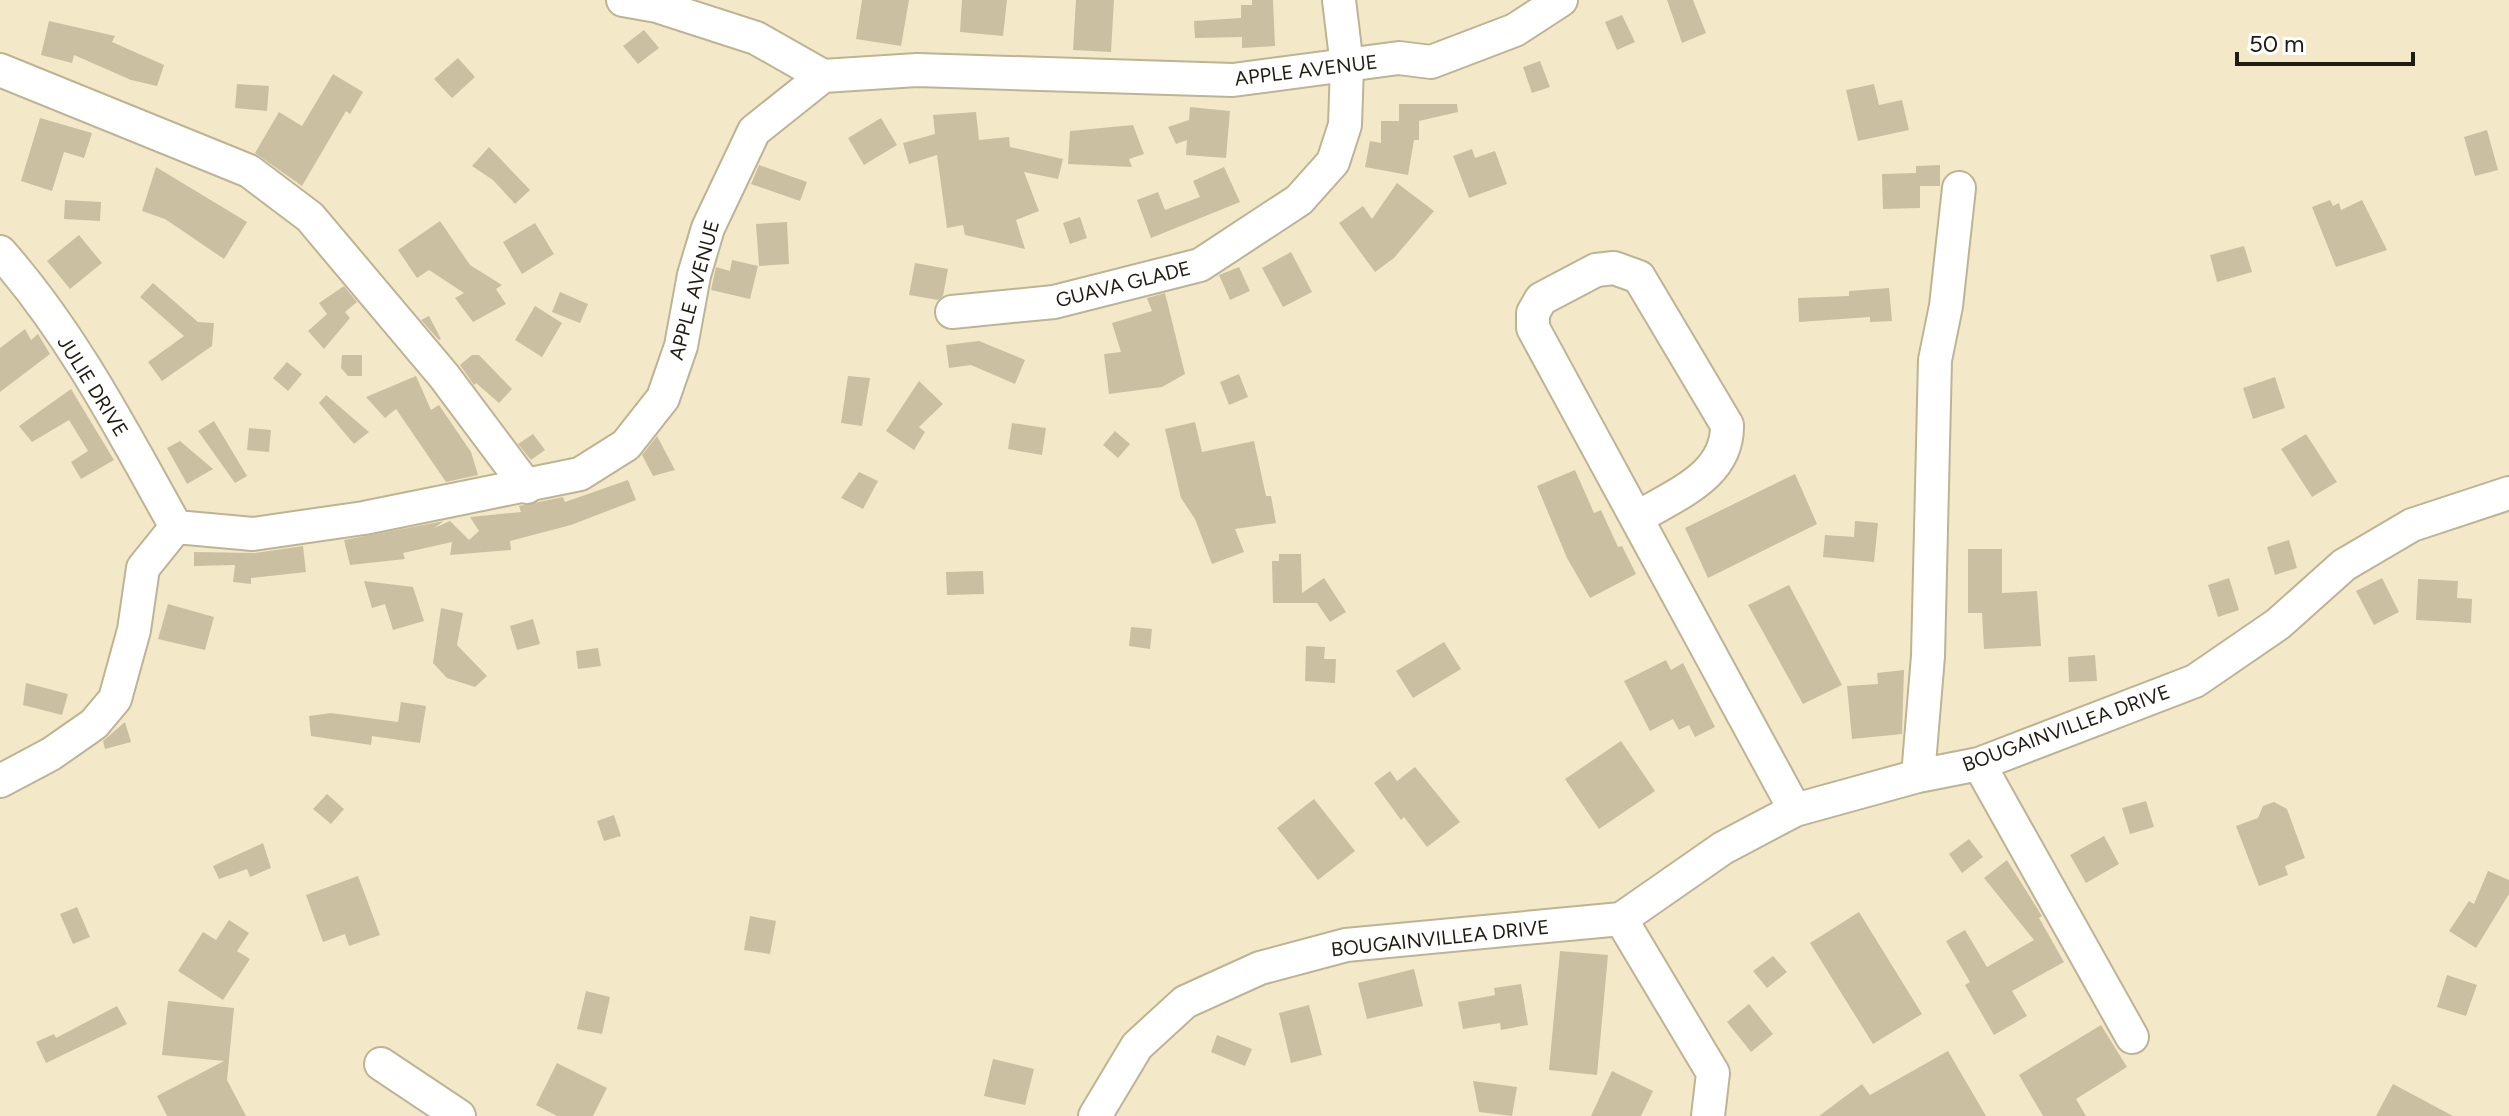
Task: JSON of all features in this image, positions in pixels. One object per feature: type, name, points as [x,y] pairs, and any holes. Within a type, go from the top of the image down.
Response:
[{"type":"street","points":[[623,0],[657,6],[756,38],[823,76]]},
{"type":"street","name":"GUAVA GLADE","points":[[952,312],[1054,302],[1131,285],[1200,265],[1299,200],[1333,162],[1345,125],[1347,66],[1339,0]]},
{"type":"street","name":"APPLE AVENUE","points":[[176,527],[253,534],[364,518],[580,474],[626,445],[663,398],[681,346],[694,275],[708,228],[754,131],[823,76],[917,70],[1233,80],[1399,58],[1431,62],[1515,30],[1561,0]]},
{"type":"street","points":[[0,70],[249,171],[310,217],[444,376],[527,487]]},
{"type":"street","points":[[1918,776],[1928,656],[1935,360],[1946,306],[1959,188]]},
{"type":"street","name":"JULIE DRIVE","points":[[0,252],[29,285],[114,415],[176,527]]},
{"type":"street","points":[[1637,518],[1711,472],[1722,458],[1727,442],[1727,425],[1639,277],[1614,268],[1596,270],[1541,299],[1533,313],[1533,328],[1795,810]]},
{"type":"street","name":"BOUGAINVILLEA DRIVE","points":[[1095,1116],[1137,1046],[1185,1002],[1260,968],[1346,945],[1621,919],[1723,848],[1795,810],[1918,776],[1979,764],[2195,681],[2278,624],[2344,565],[2412,525],[2509,493]]},
{"type":"street","points":[[0,781],[51,754],[94,724],[115,699],[134,630],[143,568],[176,527]]},
{"type":"street","points":[[1979,764],[2132,1037]]},
{"type":"street","points":[[1621,919],[1713,1073],[1708,1116]]},
{"type":"street","points":[[381,1064],[459,1116]]},
{"type":"building","points":[[862,0],[909,0],[901,46],[856,39]]},
{"type":"building","points":[[962,0],[1007,0],[1003,36],[960,32]]},
{"type":"building","points":[[1076,0],[1114,0],[1111,52],[1073,50]]},
{"type":"building","points":[[1252,0],[1273,0],[1275,46],[1242,48],[1242,37],[1195,38],[1194,21],[1241,18],[1241,5],[1252,5]]},
{"type":"building","points":[[1667,0],[1693,0],[1706,33],[1682,43]]},
{"type":"building","points":[[1622,15],[1635,42],[1617,50],[1605,22]]},
{"type":"building","points":[[49,21],[115,36],[112,42],[164,65],[157,86],[131,80],[74,55],[72,63],[41,55]]},
{"type":"building","points":[[644,30],[659,48],[638,64],[623,46]]},
{"type":"building","points":[[458,58],[475,77],[452,98],[434,79]]},
{"type":"building","points":[[1540,61],[1550,87],[1532,93],[1523,67]]},
{"type":"building","points":[[333,74],[363,92],[350,114],[346,111],[302,186],[255,153],[279,112],[302,126]]},
{"type":"building","points":[[237,84],[269,86],[267,111],[235,108]]},
{"type":"building","points":[[1874,84],[1879,105],[1902,100],[1909,130],[1858,141],[1846,90]]},
{"type":"building","points":[[1399,104],[1457,104],[1458,112],[1419,121],[1419,140],[1414,140],[1408,175],[1365,167],[1370,141],[1381,143],[1381,121],[1399,121]]},
{"type":"building","points":[[1190,107],[1230,111],[1226,158],[1186,155],[1187,140],[1176,144],[1168,127],[1189,120]]},
{"type":"building","points":[[976,112],[979,140],[1009,137],[1010,147],[1063,159],[1058,179],[1024,172],[1039,211],[1016,220],[1025,249],[965,235],[963,225],[947,228],[937,155],[909,164],[903,143],[935,134],[933,115]]},
{"type":"building","points":[[40,118],[92,133],[84,158],[64,152],[52,191],[21,181]]},
{"type":"building","points":[[881,118],[897,145],[864,165],[848,138]]},
{"type":"building","points":[[1133,125],[1144,154],[1129,159],[1132,167],[1068,164],[1070,131]]},
{"type":"building","points":[[2487,130],[2498,170],[2475,176],[2464,137]]},
{"type":"building","points":[[489,147],[530,190],[515,204],[493,180],[472,166]]},
{"type":"building","points":[[1472,149],[1475,158],[1495,151],[1507,184],[1469,198],[1453,156]]},
{"type":"building","points":[[759,165],[807,182],[800,201],[751,184]]},
{"type":"building","points":[[1940,165],[1940,186],[1920,186],[1920,208],[1883,209],[1882,174],[1916,173],[1916,166]]},
{"type":"building","points":[[156,167],[247,222],[224,259],[165,219],[142,211]]},
{"type":"building","points":[[1224,167],[1240,202],[1151,238],[1137,200],[1158,192],[1165,210],[1200,197],[1193,181]]},
{"type":"building","points":[[1397,183],[1434,211],[1394,258],[1375,272],[1339,223],[1363,206],[1372,219]]},
{"type":"building","points":[[65,200],[101,202],[100,221],[64,219]]},
{"type":"building","points":[[2330,200],[2333,206],[2339,203],[2341,210],[2362,200],[2387,250],[2336,267],[2312,207]]},
{"type":"building","points":[[1080,217],[1087,238],[1070,244],[1063,223]]},
{"type":"building","points":[[440,221],[470,265],[502,285],[496,289],[506,304],[473,322],[455,298],[464,293],[429,270],[417,278],[398,250]]},
{"type":"building","points":[[787,222],[789,264],[759,266],[756,224]]},
{"type":"building","points":[[535,223],[554,254],[522,274],[503,242]]},
{"type":"building","points":[[79,235],[102,263],[70,289],[47,261]]},
{"type":"building","points":[[2244,246],[2252,272],[2217,282],[2210,255]]},
{"type":"building","points":[[1291,252],[1312,292],[1283,307],[1262,268]]},
{"type":"building","points":[[732,260],[758,266],[750,299],[711,290],[716,267],[730,271]]},
{"type":"building","points":[[915,263],[948,269],[943,296],[938,300],[909,295]]},
{"type":"building","points":[[1239,267],[1250,291],[1230,300],[1219,275]]},
{"type":"building","points":[[153,283],[198,322],[214,323],[212,346],[162,381],[148,362],[184,336],[140,297]]},
{"type":"building","points":[[344,286],[357,302],[345,312],[350,318],[324,349],[308,331],[327,314],[319,303]]},
{"type":"building","points":[[1889,288],[1892,321],[1870,322],[1870,317],[1799,322],[1798,298],[1849,296],[1849,291]]},
{"type":"building","points":[[560,292],[588,304],[580,323],[552,312]]},
{"type":"building","points":[[1165,293],[1185,374],[1162,387],[1109,394],[1104,354],[1121,352],[1112,323],[1152,311],[1147,298]]},
{"type":"building","points":[[535,306],[562,323],[542,357],[515,340]]},
{"type":"building","points":[[429,316],[441,339],[439,340],[421,320]]},
{"type":"building","points":[[25,329],[31,340],[38,334],[50,354],[0,392],[0,348]]},
{"type":"building","points":[[979,341],[1025,360],[1015,384],[971,365],[949,368],[946,345]]},
{"type":"building","points":[[342,355],[362,355],[362,376],[348,376],[341,368]]},
{"type":"building","points":[[472,355],[479,355],[512,389],[499,403],[476,383],[474,385],[460,365]]},
{"type":"building","points":[[287,362],[302,374],[288,391],[273,378]]},
{"type":"building","points":[[1239,374],[1248,397],[1229,405],[1220,382]]},
{"type":"building","points":[[416,376],[431,410],[439,405],[471,452],[478,475],[446,482],[396,409],[385,418],[366,397]]},
{"type":"building","points":[[848,376],[870,378],[862,426],[841,423]]},
{"type":"building","points":[[2275,377],[2285,408],[2253,419],[2243,388]]},
{"type":"building","points":[[919,381],[943,404],[919,427],[925,432],[914,450],[886,431]]},
{"type":"building","points":[[71,389],[114,460],[81,479],[71,462],[88,451],[69,420],[32,442],[19,426]]},
{"type":"building","points":[[326,395],[369,432],[354,444],[319,403]]},
{"type":"building","points":[[214,421],[247,476],[235,483],[198,431]]},
{"type":"building","points":[[1195,422],[1202,452],[1254,441],[1266,496],[1271,496],[1276,523],[1235,529],[1244,552],[1212,564],[1195,519],[1181,498],[1165,429]]},
{"type":"building","points":[[1012,423],[1046,428],[1042,455],[1008,449]]},
{"type":"building","points":[[249,428],[271,430],[269,452],[247,450]]},
{"type":"building","points":[[1115,431],[1130,444],[1118,458],[1103,445]]},
{"type":"building","points":[[533,434],[545,450],[531,460],[518,444]]},
{"type":"building","points":[[2306,434],[2337,482],[2312,497],[2281,449]]},
{"type":"building","points":[[657,436],[675,470],[653,476],[642,455]]},
{"type":"building","points":[[180,441],[213,469],[187,484],[167,448]]},
{"type":"building","points":[[1575,470],[1594,513],[1601,510],[1618,547],[1622,546],[1636,574],[1590,598],[1567,558],[1537,486]]},
{"type":"building","points":[[859,472],[878,481],[863,509],[841,498]]},
{"type":"building","points":[[1795,474],[1817,524],[1708,578],[1685,528]]},
{"type":"building","points":[[628,480],[636,500],[571,525],[510,541],[511,550],[450,555],[452,542],[403,553],[405,559],[350,565],[344,540],[444,521],[434,528],[450,521],[469,540],[479,531],[470,517],[521,512],[519,506],[563,497],[565,502]]},
{"type":"building","points":[[1855,521],[1878,523],[1874,562],[1823,557],[1825,535],[1854,537]]},
{"type":"building","points":[[2289,540],[2297,568],[2275,575],[2267,547]]},
{"type":"building","points":[[303,546],[306,572],[251,578],[251,584],[233,582],[235,565],[194,566],[194,552],[255,553]]},
{"type":"building","points":[[1968,549],[2002,549],[2002,593],[2037,591],[2041,646],[1984,649],[1982,613],[1968,613]]},
{"type":"building","points":[[1279,554],[1301,554],[1302,593],[1324,578],[1346,612],[1330,622],[1317,603],[1273,603],[1272,561],[1279,561]]},
{"type":"building","points":[[983,571],[984,594],[947,595],[946,572]]},
{"type":"building","points":[[2229,578],[2239,610],[2218,617],[2208,585]]},
{"type":"building","points":[[2382,578],[2399,612],[2374,625],[2356,591]]},
{"type":"building","points":[[2418,579],[2458,581],[2457,598],[2472,599],[2471,623],[2416,620]]},
{"type":"building","points":[[364,581],[413,587],[424,621],[393,630],[385,604],[372,608]]},
{"type":"building","points":[[1789,585],[1842,685],[1803,704],[1748,605]]},
{"type":"building","points":[[168,604],[214,617],[205,650],[158,639]]},
{"type":"building","points":[[441,608],[463,613],[457,645],[487,676],[475,687],[447,678],[433,663]]},
{"type":"building","points":[[533,619],[540,644],[517,650],[510,626]]},
{"type":"building","points":[[1131,627],[1152,629],[1150,649],[1129,646]]},
{"type":"building","points":[[1444,642],[1461,669],[1413,698],[1396,671]]},
{"type":"building","points":[[1306,646],[1325,647],[1324,659],[1336,659],[1335,683],[1305,681]]},
{"type":"building","points":[[598,648],[601,666],[578,669],[576,651]]},
{"type":"building","points":[[2095,655],[2097,681],[2069,682],[2068,657]]},
{"type":"building","points":[[1666,660],[1671,670],[1683,663],[1715,727],[1695,737],[1689,725],[1679,730],[1673,719],[1650,731],[1624,681]]},
{"type":"building","points":[[1904,670],[1902,734],[1852,739],[1847,686],[1878,684],[1877,673]]},
{"type":"building","points":[[26,683],[68,694],[62,715],[23,705]]},
{"type":"building","points":[[401,702],[426,706],[420,743],[372,736],[371,745],[311,736],[309,716],[331,713],[398,722]]},
{"type":"building","points":[[125,722],[131,742],[105,749],[103,741]]},
{"type":"building","points":[[1621,741],[1655,791],[1599,829],[1565,779]]},
{"type":"building","points":[[1415,767],[1460,822],[1427,847],[1404,817],[1401,820],[1374,783],[1390,771],[1397,781]]},
{"type":"building","points":[[327,794],[344,809],[331,824],[313,809]]},
{"type":"building","points":[[1314,799],[1355,851],[1318,880],[1277,828]]},
{"type":"building","points":[[2146,801],[2154,827],[2130,834],[2122,808]]},
{"type":"building","points":[[2274,802],[2287,809],[2305,858],[2285,866],[2288,875],[2259,886],[2236,826],[2258,818],[2263,806]]},
{"type":"building","points":[[614,815],[621,836],[604,841],[597,821]]},
{"type":"building","points":[[2104,836],[2119,864],[2086,883],[2070,855]]},
{"type":"building","points":[[1969,839],[1983,857],[1962,873],[1949,854]]},
{"type":"building","points":[[263,843],[271,868],[250,877],[247,869],[219,879],[213,866]]},
{"type":"building","points":[[2007,860],[2042,916],[2039,918],[2064,962],[2012,991],[2027,1016],[1994,1035],[1965,985],[1970,982],[1946,941],[1965,930],[1987,967],[2034,940],[1984,878]]},
{"type":"building","points":[[2488,871],[2509,880],[2509,894],[2476,948],[2449,931],[2469,901],[2474,904]]},
{"type":"building","points":[[358,876],[380,935],[349,946],[345,934],[323,942],[306,895]]},
{"type":"building","points":[[77,907],[90,937],[73,944],[60,914]]},
{"type":"building","points":[[1859,912],[1922,1014],[1873,1044],[1810,943]]},
{"type":"building","points":[[750,916],[776,921],[770,954],[744,950]]},
{"type":"building","points":[[229,920],[249,933],[237,951],[250,959],[223,1000],[178,971],[203,932],[216,940]]},
{"type":"building","points":[[1560,951],[1608,955],[1597,1075],[1549,1070]]},
{"type":"building","points":[[1773,956],[1787,972],[1767,988],[1753,971]]},
{"type":"building","points":[[1414,969],[1423,1006],[1367,1019],[1358,983]]},
{"type":"building","points":[[2447,975],[2477,985],[2466,1016],[2437,1007]]},
{"type":"building","points":[[1521,984],[1528,1025],[1501,1030],[1500,1023],[1463,1029],[1458,1002],[1495,995],[1494,988]]},
{"type":"building","points":[[586,991],[610,997],[602,1034],[577,1029]]},
{"type":"building","points":[[168,1001],[234,1008],[227,1080],[246,1116],[167,1116],[157,1096],[224,1061],[162,1055]]},
{"type":"building","points":[[1749,1004],[1773,1034],[1751,1052],[1727,1022]]},
{"type":"building","points":[[1309,1005],[1322,1055],[1291,1063],[1279,1013]]},
{"type":"building","points":[[117,1006],[127,1024],[46,1063],[36,1042],[54,1034],[56,1038]]},
{"type":"building","points":[[2101,1025],[2127,1067],[2076,1099],[2086,1116],[2043,1116],[2019,1075]]},
{"type":"building","points":[[1217,1035],[1252,1049],[1245,1066],[1211,1052]]},
{"type":"building","points":[[1948,1051],[1986,1116],[1819,1116],[1862,1084],[1870,1095]]},
{"type":"building","points":[[993,1059],[1034,1069],[1025,1105],[984,1096]]},
{"type":"building","points":[[557,1063],[607,1088],[593,1116],[557,1116],[536,1105]]},
{"type":"building","points":[[1612,1071],[1653,1091],[1641,1116],[1591,1116]]},
{"type":"building","points":[[1473,1081],[1517,1087],[1512,1116],[1479,1112]]},
{"type":"building","points":[[2393,1084],[2453,1116],[2376,1116]]}]
